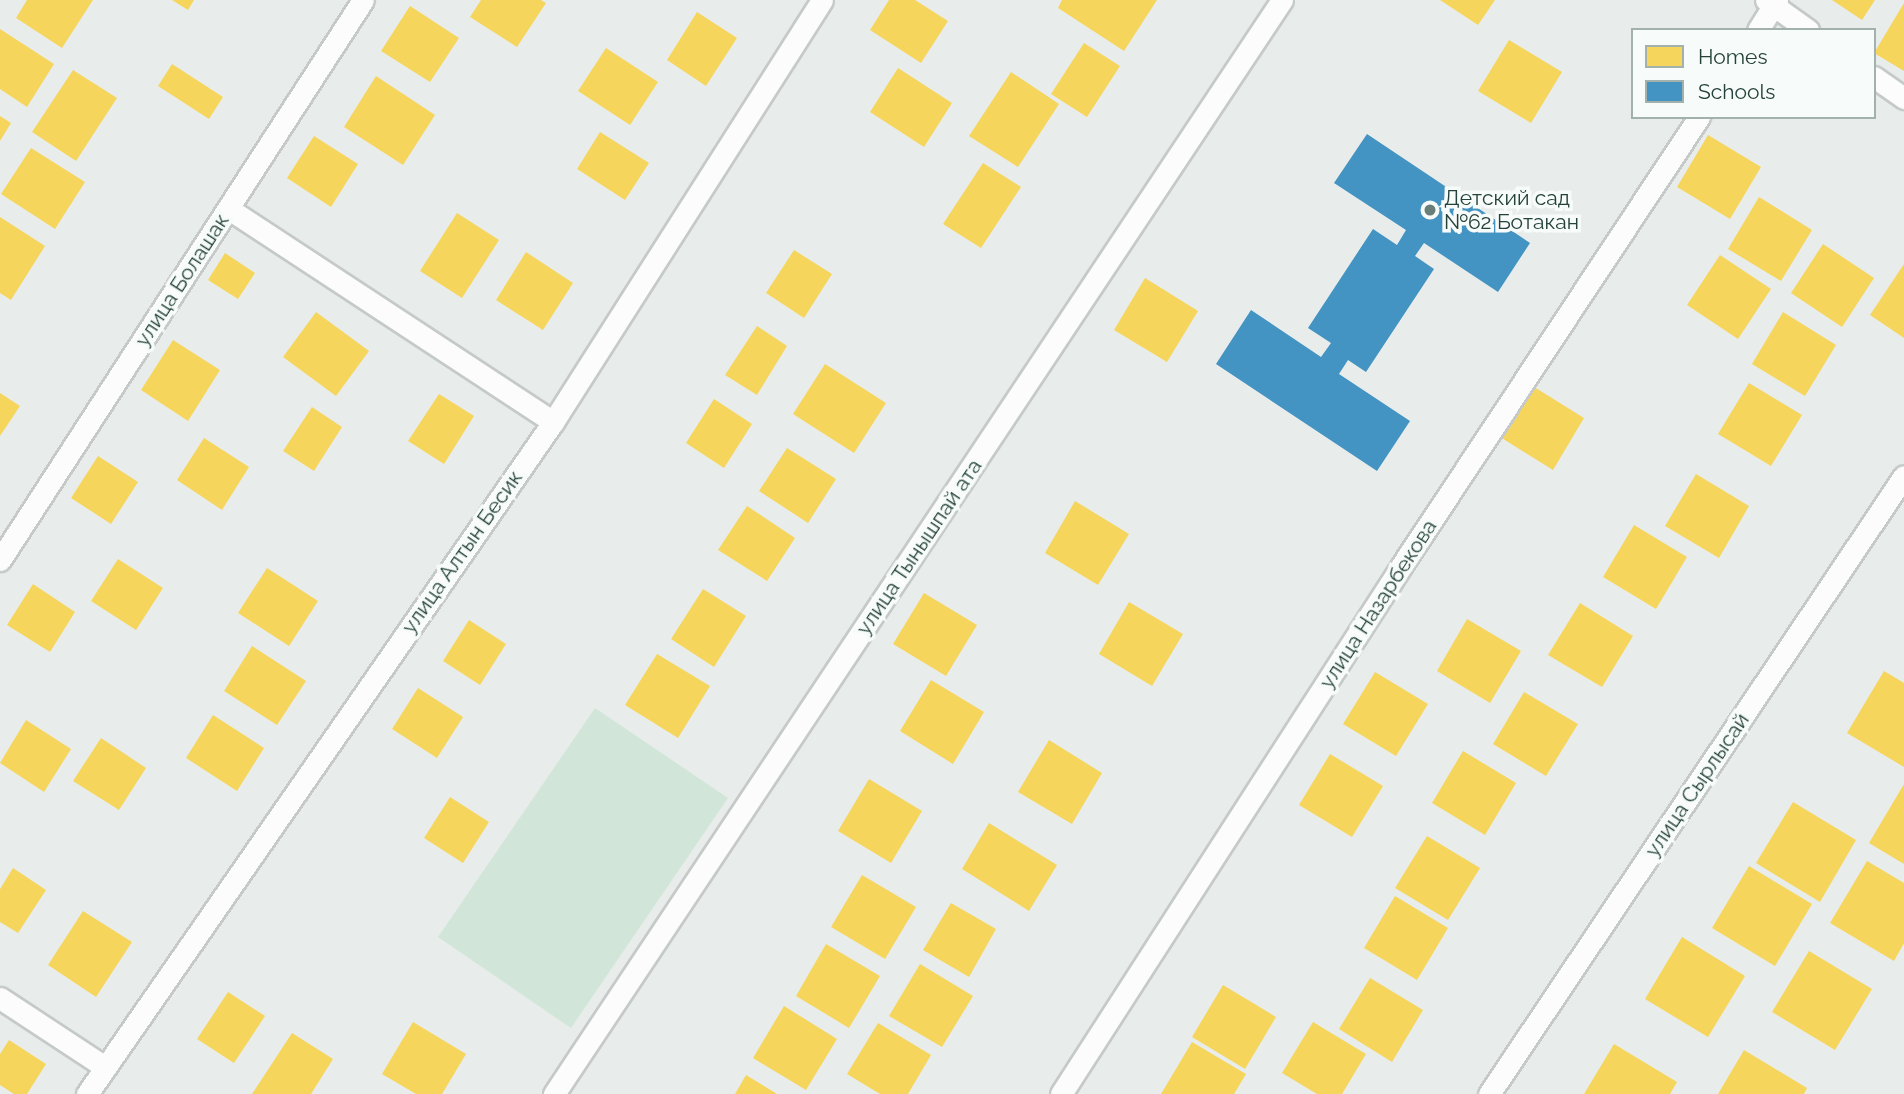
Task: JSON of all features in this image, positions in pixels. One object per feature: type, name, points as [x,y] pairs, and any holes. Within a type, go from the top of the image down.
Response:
[{"type":"street","name":"улица Болашак","points":[[0,559],[363,0]]},
{"type":"street","name":"улица Алтын Бесик","points":[[87,1094],[553,422],[822,0]]},
{"type":"street","name":"улица Тынышпай ата","points":[[554,1094],[1282,0]]},
{"type":"street","points":[[1759,28],[1772,2],[1805,28]]},
{"type":"street","points":[[1876,78],[1904,98]]},
{"type":"street","name":"улица Назарбекова","points":[[1061,1094],[1409,554],[1698,119]]},
{"type":"street","points":[[229,209],[553,422]]},
{"type":"street","name":"улица Сырлысай","points":[[1489,1094],[1904,476]]},
{"type":"street","points":[[0,998],[105,1067]]},
{"type":"green space","points":[[595,708],[728,798],[571,1028],[438,937]]},
{"type":"building: Homes","points":[[27,0],[93,0],[62,48],[16,18]]},
{"type":"building: Homes","points":[[172,0],[194,0],[188,10]]},
{"type":"building: Homes","points":[[481,0],[541,0],[546,3],[517,47],[470,17]]},
{"type":"building: Homes","points":[[889,0],[915,0],[948,21],[921,63],[870,30]]},
{"type":"building: Homes","points":[[1062,0],[1157,0],[1124,51],[1058,8]]},
{"type":"building: Homes","points":[[1440,0],[1495,0],[1478,25]]},
{"type":"building: Homes","points":[[1832,0],[1875,0],[1862,20]]},
{"type":"building: Homes","points":[[1904,3],[1904,71],[1876,54],[1876,50]]},
{"type":"building: Homes","points":[[410,6],[459,38],[430,82],[381,51]]},
{"type":"building: Homes","points":[[697,12],[737,38],[706,86],[667,60]]},
{"type":"building: Homes","points":[[0,29],[54,64],[27,107],[0,89]]},
{"type":"building: Homes","points":[[1509,40],[1562,72],[1531,123],[1478,91]]},
{"type":"building: Homes","points":[[1084,43],[1120,66],[1087,117],[1051,94]]},
{"type":"building: Homes","points":[[606,48],[658,82],[630,125],[578,91]]},
{"type":"building: Homes","points":[[172,64],[223,97],[209,119],[158,86]]},
{"type":"building: Homes","points":[[898,68],[952,103],[924,147],[870,112]]},
{"type":"building: Homes","points":[[73,70],[117,98],[76,161],[32,132]]},
{"type":"building: Homes","points":[[1011,72],[1059,104],[1018,167],[969,136]]},
{"type":"building: Homes","points":[[376,76],[435,115],[403,165],[344,127]]},
{"type":"building: Homes","points":[[0,116],[11,123],[0,141]]},
{"type":"building: Homes","points":[[600,132],[649,163],[625,200],[577,169]]},
{"type":"building: Homes","points":[[1708,135],[1761,167],[1730,219],[1677,187]]},
{"type":"building: Homes","points":[[314,136],[358,164],[331,207],[287,178]]},
{"type":"building: Homes","points":[[31,148],[85,182],[55,229],[1,194]]},
{"type":"building: Homes","points":[[983,163],[1021,187],[981,248],[943,224]]},
{"type":"building: Homes","points":[[1759,197],[1812,230],[1781,281],[1728,249]]},
{"type":"building: Homes","points":[[457,213],[499,240],[462,298],[420,271]]},
{"type":"building: Homes","points":[[0,217],[45,246],[11,300],[0,293]]},
{"type":"building: Homes","points":[[1823,244],[1874,278],[1842,327],[1791,293]]},
{"type":"building: Homes","points":[[794,250],[832,274],[804,318],[766,293]]},
{"type":"building: Homes","points":[[526,252],[573,283],[543,330],[496,300]]},
{"type":"building: Homes","points":[[225,253],[255,273],[238,299],[208,280]]},
{"type":"building: Homes","points":[[1720,255],[1771,289],[1738,339],[1687,305]]},
{"type":"building: Homes","points":[[1904,264],[1904,338],[1870,315]]},
{"type":"building: Homes","points":[[1145,278],[1198,311],[1167,362],[1114,330]]},
{"type":"building: Homes","points":[[316,312],[369,351],[336,396],[283,357]]},
{"type":"building: Homes","points":[[1783,312],[1836,345],[1805,396],[1752,364]]},
{"type":"building: Homes","points":[[757,326],[787,346],[757,395],[725,375]]},
{"type":"building: Homes","points":[[173,340],[220,370],[188,421],[141,390]]},
{"type":"building: Homes","points":[[825,364],[886,403],[854,453],[793,414]]},
{"type":"building: Homes","points":[[1749,383],[1802,415],[1771,466],[1718,434]]},
{"type":"building: Homes","points":[[1531,385],[1584,418],[1553,470],[1500,437]]},
{"type":"building: Homes","points":[[0,393],[20,406],[0,436]]},
{"type":"building: Homes","points":[[439,394],[474,416],[444,464],[408,441]]},
{"type":"building: Homes","points":[[714,399],[752,424],[724,468],[686,443]]},
{"type":"building: Homes","points":[[312,407],[342,427],[314,471],[283,451]]},
{"type":"building: Homes","points":[[204,438],[249,467],[222,510],[177,480]]},
{"type":"building: Homes","points":[[787,448],[836,479],[808,523],[759,491]]},
{"type":"building: Homes","points":[[98,456],[138,482],[111,524],[71,498]]},
{"type":"building: Homes","points":[[1696,474],[1749,506],[1719,558],[1665,526]]},
{"type":"building: Homes","points":[[1075,501],[1129,534],[1098,585],[1045,553]]},
{"type":"building: Homes","points":[[747,506],[795,538],[767,581],[718,550]]},
{"type":"building: Homes","points":[[1634,525],[1687,557],[1656,609],[1603,577]]},
{"type":"building: Homes","points":[[118,559],[163,588],[136,630],[91,601]]},
{"type":"building: Homes","points":[[267,568],[318,601],[289,646],[238,613]]},
{"type":"building: Homes","points":[[33,584],[75,612],[50,652],[7,625]]},
{"type":"building: Homes","points":[[703,589],[746,616],[714,667],[671,639]]},
{"type":"building: Homes","points":[[924,593],[977,625],[946,676],[893,644]]},
{"type":"building: Homes","points":[[1129,602],[1183,634],[1152,686],[1099,654]]},
{"type":"building: Homes","points":[[1580,603],[1633,636],[1602,687],[1548,655]]},
{"type":"building: Homes","points":[[1467,619],[1521,651],[1490,703],[1437,671]]},
{"type":"building: Homes","points":[[469,620],[506,644],[480,685],[443,661]]},
{"type":"building: Homes","points":[[252,646],[306,681],[277,725],[224,691]]},
{"type":"building: Homes","points":[[657,654],[710,686],[678,738],[625,705]]},
{"type":"building: Homes","points":[[1884,671],[1904,683],[1904,767],[1847,733]]},
{"type":"building: Homes","points":[[1375,672],[1428,704],[1396,756],[1343,724]]},
{"type":"building: Homes","points":[[931,680],[984,712],[953,764],[900,731]]},
{"type":"building: Homes","points":[[418,688],[463,717],[437,758],[392,729]]},
{"type":"building: Homes","points":[[1524,692],[1578,724],[1546,776],[1493,744]]},
{"type":"building: Homes","points":[[213,715],[264,748],[237,791],[186,758]]},
{"type":"building: Homes","points":[[26,720],[71,749],[44,792],[0,763]]},
{"type":"building: Homes","points":[[101,738],[146,768],[119,810],[73,781]]},
{"type":"building: Homes","points":[[1049,740],[1102,773],[1072,824],[1018,792]]},
{"type":"building: Homes","points":[[1463,751],[1516,783],[1485,835],[1432,803]]},
{"type":"building: Homes","points":[[1330,754],[1383,786],[1352,837],[1299,805]]},
{"type":"building: Homes","points":[[869,779],[922,811],[891,863],[838,831]]},
{"type":"building: Homes","points":[[1904,784],[1904,864],[1869,843]]},
{"type":"building: Homes","points":[[450,797],[489,822],[463,863],[424,838]]},
{"type":"building: Homes","points":[[1793,802],[1856,840],[1820,902],[1756,863]]},
{"type":"building: Homes","points":[[989,823],[1057,865],[1029,911],[962,869]]},
{"type":"building: Homes","points":[[1427,836],[1480,868],[1448,920],[1395,888]]},
{"type":"building: Homes","points":[[1867,861],[1904,883],[1904,943],[1894,961],[1830,923]]},
{"type":"building: Homes","points":[[1749,866],[1812,904],[1775,966],[1712,928]]},
{"type":"building: Homes","points":[[13,868],[46,890],[18,933],[0,922],[0,889]]},
{"type":"building: Homes","points":[[862,875],[916,907],[885,959],[831,927]]},
{"type":"building: Homes","points":[[1395,896],[1448,928],[1417,980],[1364,948]]},
{"type":"building: Homes","points":[[951,903],[996,929],[969,977],[923,950]]},
{"type":"building: Homes","points":[[83,911],[132,942],[96,997],[48,965]]},
{"type":"building: Homes","points":[[1682,937],[1745,976],[1708,1037],[1645,999]]},
{"type":"building: Homes","points":[[826,944],[880,976],[849,1028],[796,996]]},
{"type":"building: Homes","points":[[1809,951],[1872,989],[1835,1050],[1772,1012]]},
{"type":"building: Homes","points":[[920,964],[973,996],[942,1047],[889,1016]]},
{"type":"building: Homes","points":[[1370,978],[1423,1010],[1392,1062],[1339,1029]]},
{"type":"building: Homes","points":[[1223,985],[1276,1017],[1245,1069],[1192,1037]]},
{"type":"building: Homes","points":[[228,992],[265,1016],[234,1063],[197,1039]]},
{"type":"building: Homes","points":[[784,1006],[837,1039],[806,1090],[753,1058]]},
{"type":"building: Homes","points":[[413,1022],[466,1054],[442,1094],[416,1094],[382,1074]]},
{"type":"building: Homes","points":[[1313,1022],[1366,1054],[1342,1094],[1317,1094],[1282,1073]]},
{"type":"building: Homes","points":[[878,1023],[931,1055],[908,1094],[880,1094],[847,1074]]},
{"type":"building: Homes","points":[[292,1033],[333,1059],[311,1094],[252,1094]]},
{"type":"building: Homes","points":[[9,1040],[46,1064],[27,1094],[14,1094],[0,1085],[0,1054]]},
{"type":"building: Homes","points":[[1192,1042],[1246,1074],[1234,1094],[1161,1094]]},
{"type":"building: Homes","points":[[1614,1044],[1677,1082],[1670,1094],[1584,1094]]},
{"type":"building: Homes","points":[[1744,1050],[1807,1088],[1804,1094],[1718,1094]]},
{"type":"building: Homes","points":[[746,1075],[777,1094],[735,1094]]},
{"type":"building: Schools","points":[[1367,134],[1530,243],[1498,292],[1424,243],[1415,256],[1434,269],[1366,372],[1348,360],[1339,374],[1410,421],[1377,471],[1216,364],[1251,310],[1321,357],[1331,343],[1308,328],[1373,229],[1397,245],[1406,230],[1334,183]]},
{"type":"place","name":"Детский сад №62 Ботакан","points":[[1430,210]]}]
